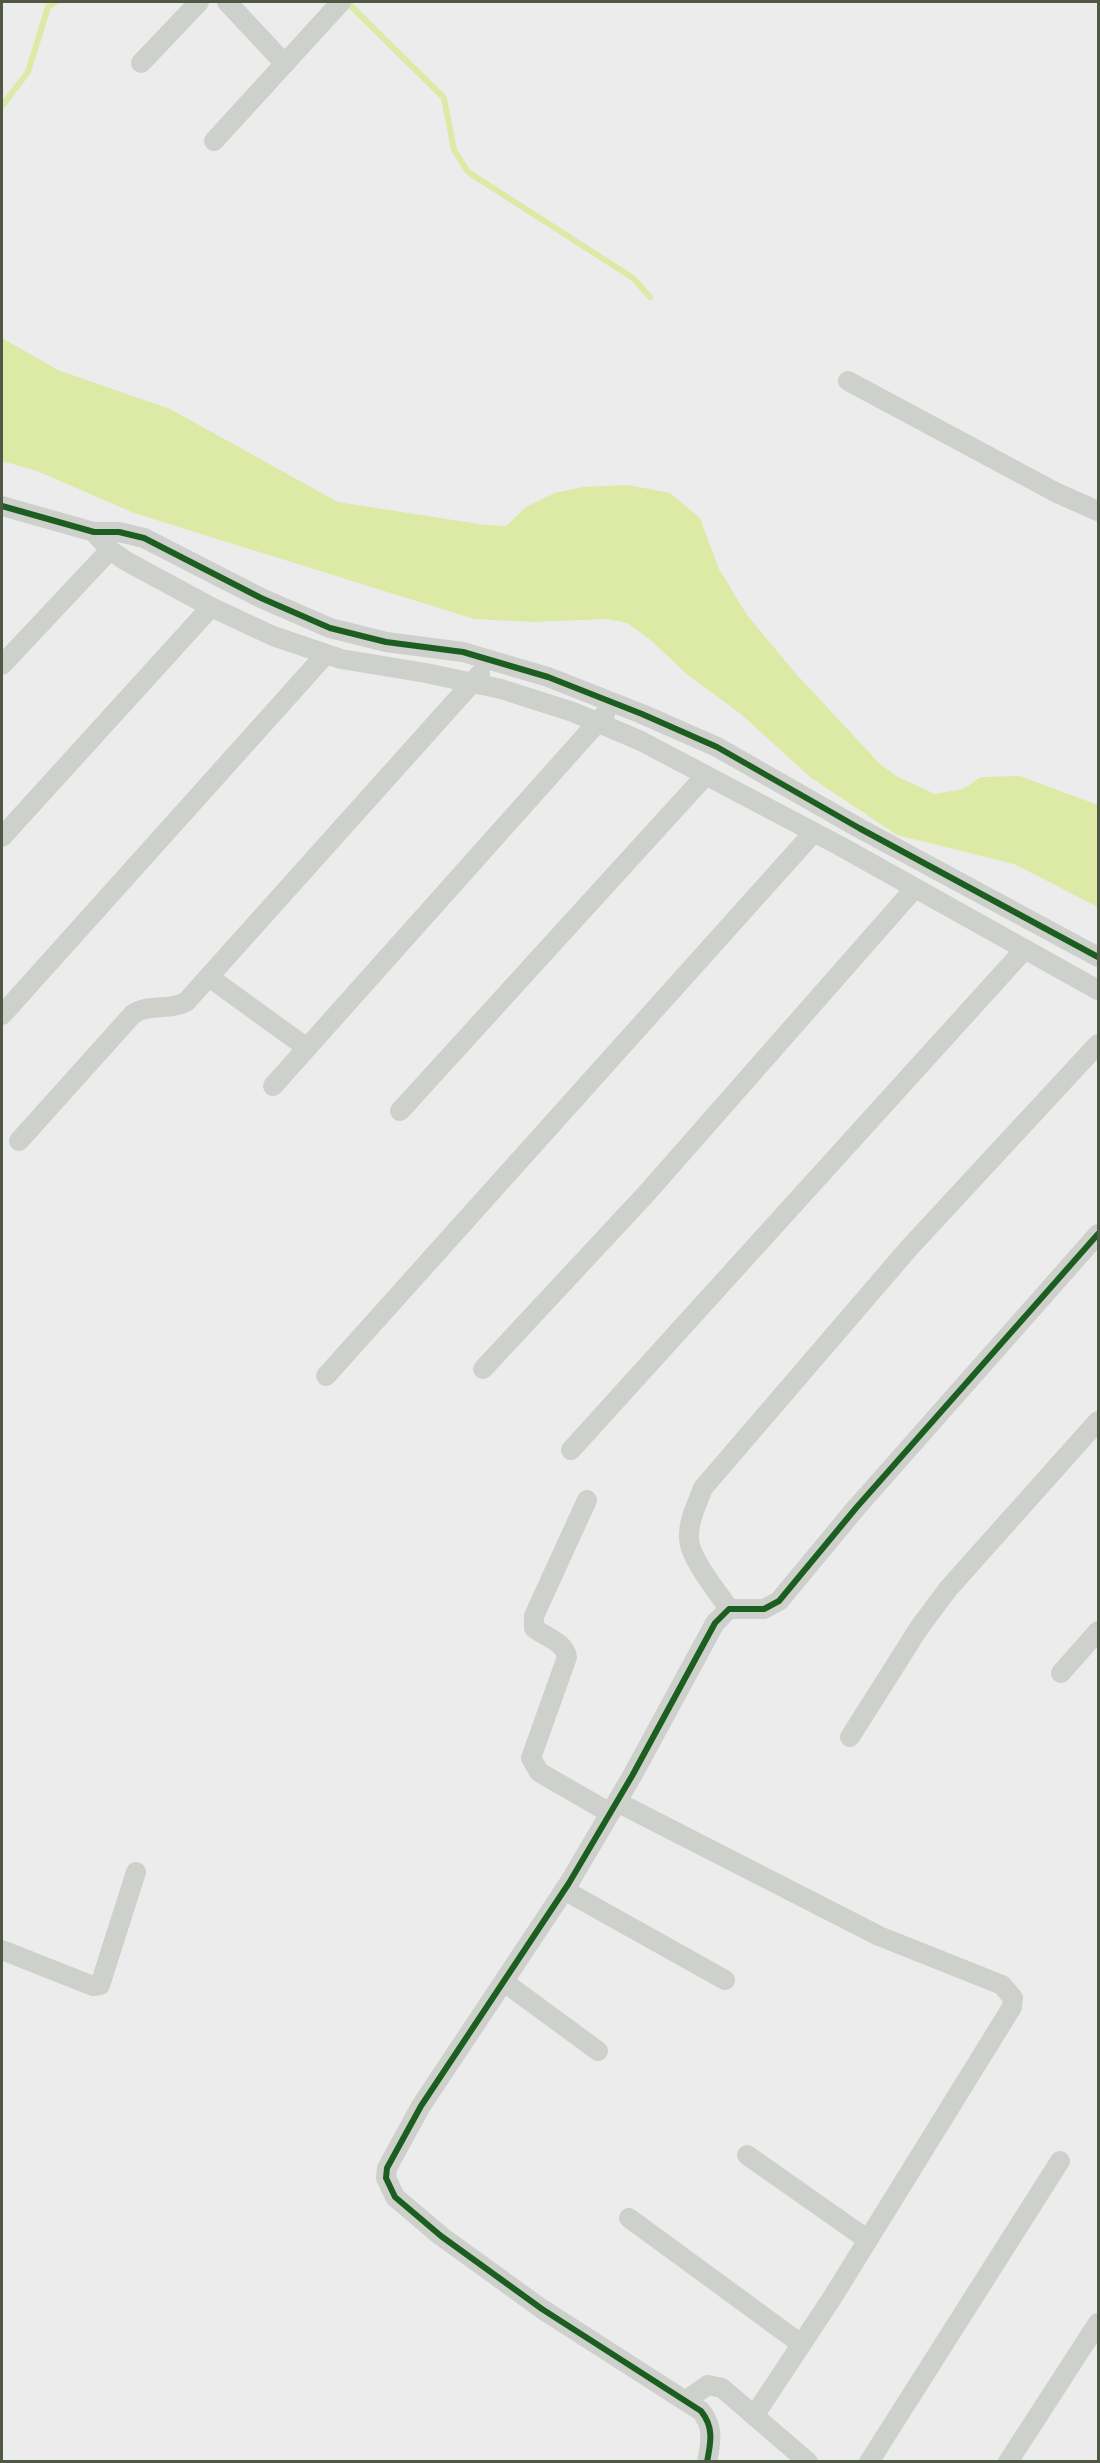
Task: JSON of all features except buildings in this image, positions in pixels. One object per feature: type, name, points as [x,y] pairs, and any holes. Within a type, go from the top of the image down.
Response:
[{"type":"street","points":[[141,63],[199,2]]},
{"type":"street","points":[[227,2],[285,64]]},
{"type":"street","points":[[214,141],[340,3]]},
{"type":"street","points":[[848,381],[1057,493],[1098,511]]},
{"type":"street","points":[[2,506],[94,532],[119,532],[144,537],[261,597],[330,628],[386,642],[463,652],[548,677],[615,703],[717,747],[859,828],[1098,957]]},
{"type":"street","points":[[94,532],[110,550],[126,561],[210,607],[273,636],[326,654],[501,689],[598,723],[641,741],[814,832],[1098,990]]},
{"type":"street","points":[[2,665],[110,550]]},
{"type":"street","points":[[2,837],[210,607]]},
{"type":"street","points":[[2,1015],[326,654]]},
{"type":"street","points":[[19,1141],[133,1014],[142,1008],[179,1006],[186,1002],[491,660]]},
{"type":"street","points":[[273,1086],[615,703]]},
{"type":"street","points":[[400,1112],[706,775]]},
{"type":"street","points":[[326,1376],[814,832]]},
{"type":"street","points":[[483,1370],[646,1194],[915,888]]},
{"type":"street","points":[[571,1450],[1025,949]]},
{"type":"street","points":[[208,977],[307,1048]]},
{"type":"street","points":[[729,1609],[696,1559],[689,1540],[692,1515],[703,1488],[909,1248],[1098,1044]]},
{"type":"street","points":[[707,2462],[712,2434],[709,2421],[701,2411],[533,2303],[441,2236],[395,2197],[386,2178],[394,2153],[421,2106],[564,1890],[614,1808],[715,1623],[729,1609],[764,1609],[779,1601],[856,1508],[1098,1234]]},
{"type":"street","points":[[850,1737],[919,1628],[948,1589],[1098,1421]]},
{"type":"street","points":[[587,1500],[534,1616],[534,1628],[566,1650],[567,1657],[531,1758],[538,1772],[879,1936],[1002,1985],[1013,1998],[1012,2007],[971,2075],[754,2416]]},
{"type":"street","points":[[1061,1673],[1098,1631]]},
{"type":"street","points":[[2,1950],[93,1986],[100,1984],[136,1872]]},
{"type":"street","points":[[564,1890],[725,1980]]},
{"type":"street","points":[[504,1982],[598,2051]]},
{"type":"street","points":[[747,2155],[868,2240]]},
{"type":"street","points":[[869,2462],[1060,2161]]},
{"type":"street","points":[[629,2218],[801,2344]]},
{"type":"street","points":[[1008,2462],[1098,2323]]},
{"type":"street","points":[[685,2401],[702,2387],[715,2385],[808,2462]]},
{"type":"shaded area","points":[[2,338],[58,370],[170,409],[338,502],[485,525],[506,526],[526,507],[555,493],[583,487],[628,485],[670,493],[700,518],[719,569],[747,615],[797,675],[880,764],[898,777],[935,794],[963,789],[981,777],[1020,776],[1098,805],[1098,907],[1014,864],[897,835],[810,777],[742,715],[684,672],[652,641],[627,623],[608,619],[533,622],[474,619],[134,513],[37,471],[2,461]]},
{"type":"waterway","points":[[2,106],[28,72],[48,7],[55,2]]},
{"type":"waterway","points":[[347,2],[444,98],[454,150],[468,172],[633,278],[650,297]]},
{"type":"cycle path","points":[[2,506],[94,532],[119,532],[144,538],[261,598],[330,628],[386,642],[463,652],[548,677],[642,714],[717,747],[859,828],[1098,957]]},
{"type":"cycle path","points":[[707,2462],[710,2429],[701,2411],[542,2309],[441,2236],[395,2197],[386,2178],[387,2168],[421,2106],[569,1883],[632,1776],[715,1623],[729,1609],[764,1609],[779,1601],[856,1508],[1098,1234]]}]
